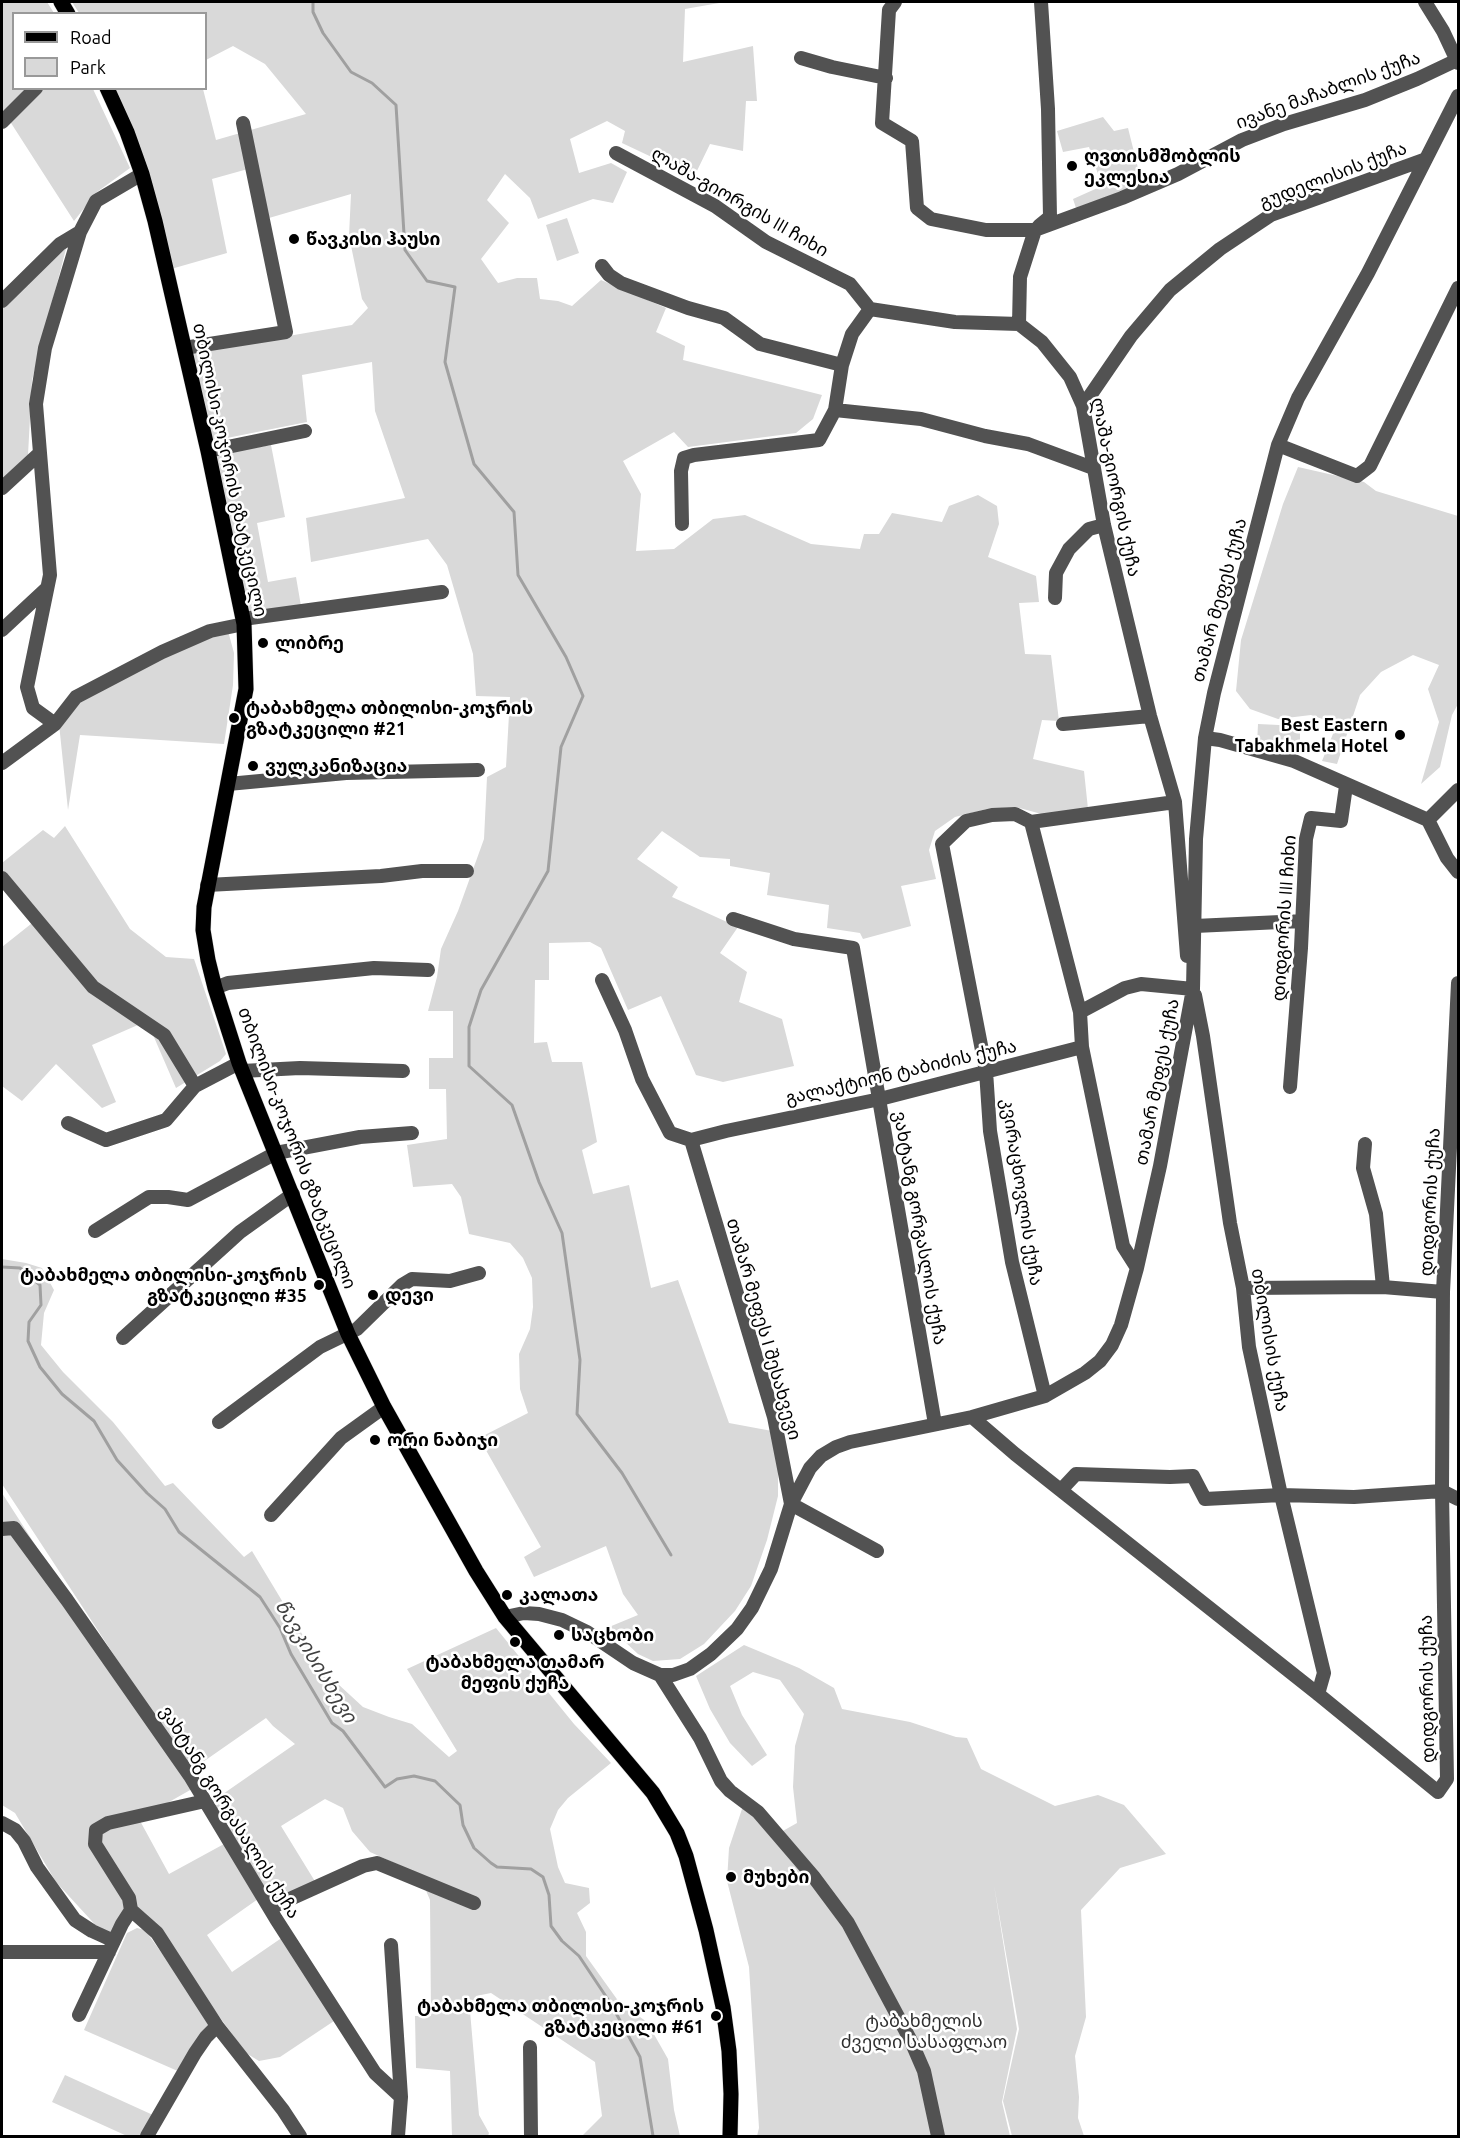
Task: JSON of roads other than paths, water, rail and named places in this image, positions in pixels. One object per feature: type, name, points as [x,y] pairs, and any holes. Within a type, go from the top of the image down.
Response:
[{"type":"main road","name":"თბილისი-კოჯორის გზატკეცილი","points":[[108,90],[127,132],[142,174],[208,451],[244,621],[246,689],[207,885],[203,930],[215,988],[241,1067],[348,1334],[384,1407],[476,1571],[506,1617],[653,1793],[677,1833],[686,1856],[706,1930],[723,2007],[730,2062],[730,2136]]},
{"type":"street","name":"ივანე მაჩაბლის ქუჩა","points":[[895,2],[889,10],[882,123],[912,141],[917,208],[931,219],[986,230],[1035,230],[1122,198],[1178,174],[1242,140],[1284,124],[1365,100],[1458,62]]},
{"type":"street","points":[[682,524],[681,471],[684,459],[694,455],[819,440],[835,410],[842,365],[852,334],[870,309],[955,322],[1019,324],[1020,277],[1035,230],[1050,217],[1048,109],[1041,2]]},
{"type":"street","points":[[1425,2],[1458,62]]},
{"type":"street","points":[[801,58],[886,78]]},
{"type":"street","points":[[2,122],[34,90]]},
{"type":"street","name":"თამარ მეფეს ქუჩა","points":[[660,1675],[673,1675],[690,1669],[711,1654],[737,1629],[752,1608],[771,1569],[791,1504],[810,1468],[821,1456],[850,1442],[972,1417],[1045,1396],[1085,1373],[1100,1361],[1112,1345],[1121,1325],[1137,1268],[1160,1166],[1193,989],[1196,839],[1205,738],[1214,693],[1278,445],[1298,398],[1368,273],[1458,96]]},
{"type":"street","points":[[184,348],[286,332],[243,123]]},
{"type":"street","name":"ლაშა-გიორგის III ჩიხი","points":[[616,153],[715,206],[766,242],[850,284],[870,309]]},
{"type":"street","name":"გუდელისის ქუჩა","points":[[1083,406],[1131,336],[1170,290],[1220,249],[1271,215],[1426,159]]},
{"type":"street","points":[[55,724],[33,708],[27,687],[50,575],[36,404],[45,348],[80,232],[96,201],[142,174]]},
{"type":"street","points":[[2,301],[60,244],[80,232]]},
{"type":"street","points":[[603,266],[609,275],[621,283],[688,308],[724,318],[760,344],[842,365]]},
{"type":"street","points":[[1278,445],[1357,476],[1370,466],[1458,288]]},
{"type":"street","name":"ლაშა-გიორგის ქუჩა","points":[[1019,324],[1042,342],[1070,377],[1083,406],[1104,525],[1150,716],[1175,802],[1185,944],[1193,989]]},
{"type":"street","points":[[835,410],[921,419],[985,436],[1028,444],[1093,468]]},
{"type":"street","points":[[208,451],[305,431]]},
{"type":"street","points":[[2,488],[39,453]]},
{"type":"street","points":[[1055,598],[1056,573],[1069,549],[1089,529],[1104,525]]},
{"type":"street","points":[[2,630],[47,588]]},
{"type":"street","points":[[2,763],[55,724],[76,697],[162,652],[210,631],[244,621],[442,592]]},
{"type":"street","points":[[1063,724],[1150,716]]},
{"type":"street","points":[[1205,738],[1220,740],[1294,761],[1346,786],[1428,820],[1447,858],[1458,872]]},
{"type":"street","points":[[228,784],[346,773],[478,770]]},
{"type":"street","name":"დიდგორის III ჩიხი","points":[[1290,1087],[1306,839],[1311,818],[1341,821],[1346,786]]},
{"type":"street","points":[[1428,820],[1458,790]]},
{"type":"street","name":"კვირაცხოვლის ქუჩა","points":[[1045,1396],[1012,1262],[990,1131],[986,1071],[942,844],[966,822],[992,815],[1015,814],[1031,822],[1175,802]]},
{"type":"street","points":[[1031,822],[1080,1012],[1082,1047],[1122,1246],[1137,1268]]},
{"type":"street","points":[[207,885],[381,876],[422,871],[467,871]]},
{"type":"street","points":[[2,878],[93,987],[164,1035],[195,1086]]},
{"type":"street","name":"ვახტანგ გორგასლის ქუჩა","points":[[733,919],[794,939],[853,948],[934,1424]]},
{"type":"street","points":[[1195,926],[1302,921]]},
{"type":"street","points":[[215,988],[228,983],[374,968],[428,970]]},
{"type":"street","points":[[602,980],[642,1078],[670,1133],[691,1140]]},
{"type":"street","name":"დიდგორის ქუჩა","points":[[972,1417],[1438,1792],[1447,1779],[1442,1491],[1443,1292],[1458,983]]},
{"type":"street","points":[[1080,1012],[1125,988],[1141,984],[1193,989]]},
{"type":"street","name":"თბილისის ქუჩა","points":[[1193,989],[1203,1035],[1230,1223],[1243,1287],[1249,1347],[1281,1495],[1324,1673],[1318,1694]]},
{"type":"street","name":"გალაქტიონ ტაბიძის ქუჩა","points":[[691,1140],[880,1099],[1082,1047]]},
{"type":"street","points":[[68,1123],[106,1140],[166,1120],[195,1086],[241,1067],[403,1071]]},
{"type":"street","points":[[95,1231],[149,1197],[188,1200],[276,1153],[360,1137],[412,1133]]},
{"type":"street","name":"თამარ მეფეს I შესახვევი","points":[[691,1140],[774,1417],[791,1504]]},
{"type":"street","points":[[1365,1144],[1364,1168],[1376,1214],[1383,1287]]},
{"type":"street","points":[[123,1338],[240,1232],[293,1194]]},
{"type":"street","points":[[219,1422],[320,1347],[357,1329],[402,1285],[412,1279],[450,1281],[479,1273]]},
{"type":"street","points":[[1243,1287],[1383,1287],[1443,1292]]},
{"type":"street","points":[[271,1515],[341,1438],[384,1407]]},
{"type":"street","points":[[1061,1490],[1076,1473],[1193,1476],[1205,1499],[1281,1495],[1354,1497],[1442,1491],[1458,1499]]},
{"type":"street","points":[[791,1504],[877,1551]]},
{"type":"street","name":"ვახტანგ გორგასალის ქუჩა","points":[[2,1528],[14,1528],[129,1688],[190,1776],[270,1908],[375,2073],[400,2097]]},
{"type":"street","points":[[506,1617],[524,1613],[562,1620],[587,1632],[633,1663],[660,1675],[699,1738],[721,1780],[730,1791],[758,1812],[813,1876],[848,1923],[911,2041],[924,2071],[938,2136]]},
{"type":"street","points":[[79,2015],[131,1910],[129,1898],[95,1844],[96,1830],[108,1823],[205,1801]]},
{"type":"street","points":[[2,1823],[15,1830],[24,1841],[37,1867],[75,1920],[112,1947]]},
{"type":"street","points":[[270,1908],[363,1866],[377,1863],[474,1903]]},
{"type":"street","points":[[131,1910],[157,1933],[217,2026],[283,2110],[300,2136]]},
{"type":"street","points":[[391,1945],[400,2097],[398,2136]]},
{"type":"street","points":[[2,1952],[112,1947]]},
{"type":"street","points":[[147,2136],[195,2053],[217,2026]]},
{"type":"street","points":[[530,2047],[531,2136]]},
{"type":"waterway","points":[[313,2],[313,12],[323,33],[351,72],[372,83],[396,105],[405,250],[427,281],[455,287],[445,362],[474,464],[514,512],[518,575],[566,657],[583,696],[561,747],[548,871],[481,990],[469,1027],[469,1066],[512,1105],[539,1182],[562,1233],[580,1360],[577,1414],[622,1473],[671,1555]]},
{"type":"waterway","name":"წავკისისხევი","points":[[2,1267],[20,1268],[40,1285],[41,1305],[29,1322],[28,1341],[40,1367],[62,1394],[94,1421],[117,1460],[165,1509],[179,1532],[260,1597],[280,1628],[291,1654],[332,1723],[343,1731],[385,1787],[397,1779],[414,1776],[435,1781],[460,1805],[463,1825],[474,1848],[497,1867],[531,1869],[543,1877],[549,1895],[551,1926],[562,1941],[579,1956],[611,2004],[640,2057],[653,2136]]},
{"type":"place","name":"ღვთისმშობლის ეკლესია","points":[[1072,166]]},
{"type":"place","name":"წავკისი ჰაუსი","points":[[294,239]]},
{"type":"place","name":"ლიბრე","points":[[263,643]]},
{"type":"place","name":"ტაბახმელა თბილისი-კოჯრის გზატკეცილი #21","points":[[234,718]]},
{"type":"place","name":"Best Eastern Tabakhmela Hotel","points":[[1400,735]]},
{"type":"place","name":"ვულკანიზაცია","points":[[253,766]]},
{"type":"place","name":"ტაბახმელა თბილისი-კოჯრის გზატკეცილი #35","points":[[319,1285]]},
{"type":"place","name":"დევი","points":[[373,1295]]},
{"type":"place","name":"ორი ნაბიჯი","points":[[375,1440]]},
{"type":"place","name":"კალათა","points":[[507,1595]]},
{"type":"place","name":"საცხობი","points":[[559,1635]]},
{"type":"place","name":"ტაბახმელა თამარ მეფის ქუჩა","points":[[515,1642]]},
{"type":"place","name":"მუხები","points":[[731,1877]]},
{"type":"place","name":"ტაბახმელა თბილისი-კოჯრის გზატკეცილი #61","points":[[716,2016]]},
{"type":"park label","name":"ტაბახმელის ძველი სასაფლაო","points":[[924,2031]]}]
